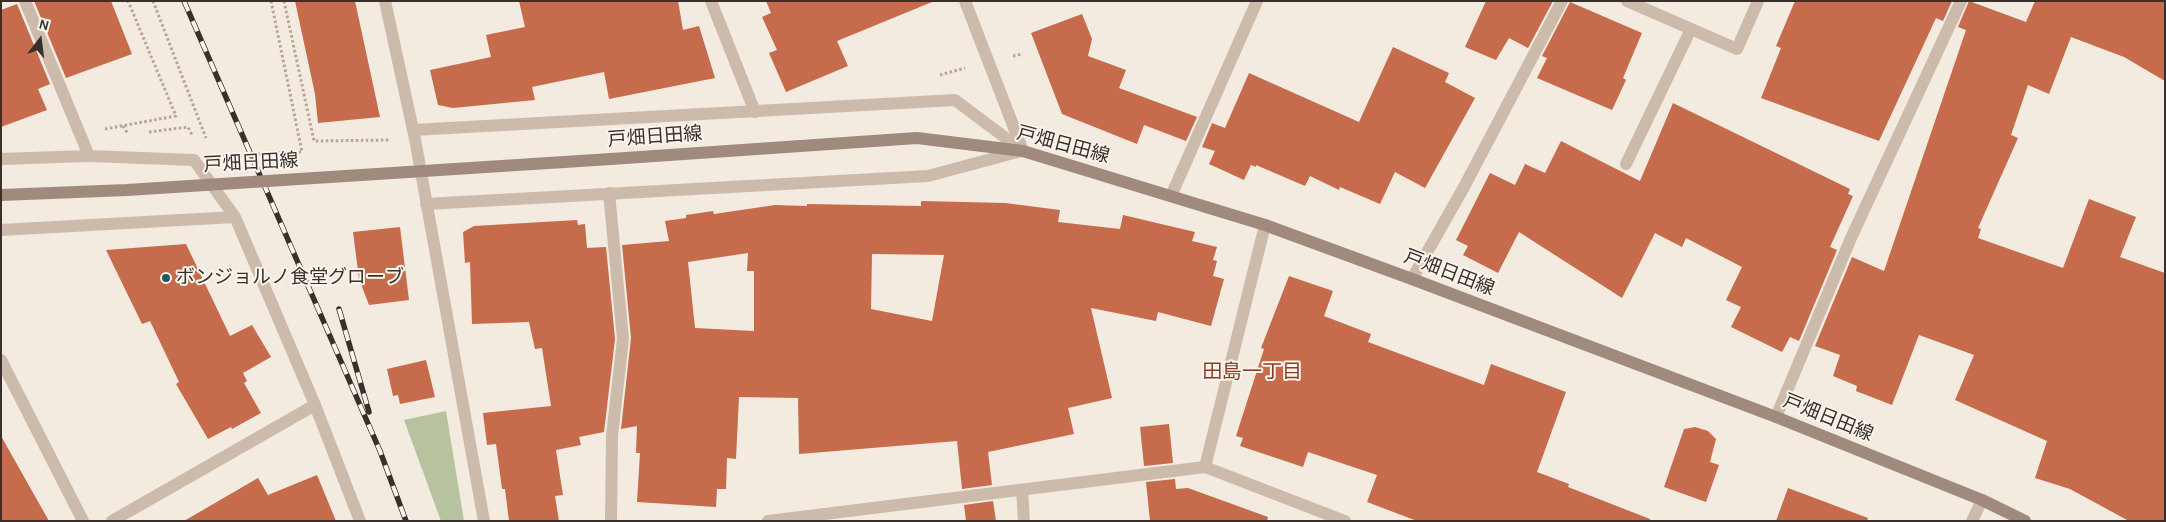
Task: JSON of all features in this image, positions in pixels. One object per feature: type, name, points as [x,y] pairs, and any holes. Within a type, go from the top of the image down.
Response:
[{"type":"main road","name":"戸畑日田線","points":[[1,195],[127,190],[917,138],[1024,151],[1265,225],[1412,279],[1776,417],[1982,500],[2025,521]]},
{"type":"street","points":[[25,1],[89,156]]},
{"type":"street","points":[[386,1],[414,134],[484,521]]},
{"type":"street","points":[[711,1],[755,112]]},
{"type":"street","points":[[966,1],[1024,151]]},
{"type":"street","points":[[1171,196],[1257,1]]},
{"type":"street","points":[[1412,279],[1469,178],[1562,1]]},
{"type":"street","points":[[1627,1],[1737,49],[1758,1]]},
{"type":"street","points":[[1776,417],[1851,238],[1961,1]]},
{"type":"street","points":[[1626,164],[1691,29]]},
{"type":"street","points":[[414,134],[955,100],[1024,151]]},
{"type":"street","points":[[426,204],[928,176],[1024,151]]},
{"type":"street","points":[[1,159],[89,156],[194,160],[235,217],[314,405],[360,521]]},
{"type":"street","points":[[609,194],[623,339],[612,436],[611,521]]},
{"type":"street","points":[[1,230],[235,217]]},
{"type":"street","points":[[1205,467],[1265,225]]},
{"type":"street","points":[[1,360],[82,521]]},
{"type":"street","points":[[112,521],[314,405]]},
{"type":"street","points":[[768,521],[1205,467],[1346,521]]},
{"type":"street","points":[[1022,490],[1024,521]]},
{"type":"street","points":[[1972,521],[1982,500]]},
{"type":"path","points":[[79,133],[176,116],[128,1]]},
{"type":"path","points":[[153,1],[209,147]]},
{"type":"path","points":[[213,156],[302,152],[271,1]]},
{"type":"path","points":[[284,1],[314,141],[414,134]]},
{"type":"green space","points":[[446,411],[464,521],[441,521],[404,420]]},
{"type":"building","points":[[34,1],[111,1],[132,54],[66,78]]},
{"type":"building","points":[[295,1],[355,1],[380,117],[318,123],[315,94]]},
{"type":"building","points":[[519,1],[678,1],[683,30],[699,26],[715,78],[609,99],[604,72],[532,87],[535,100],[453,108],[438,105],[430,70],[491,57],[486,35],[525,27]]},
{"type":"building","points":[[766,1],[932,2],[837,41],[848,66],[786,92],[769,53],[777,50],[762,17],[771,13]]},
{"type":"building","points":[[1486,1],[1553,1],[1528,48],[1509,38],[1496,60],[1465,47]]},
{"type":"building","points":[[1795,1],[1952,1],[1943,21],[1936,18],[1879,141],[1761,98],[1781,48],[1776,46]]},
{"type":"building","points":[[1969,1],[2026,22],[2035,1],[2165,1],[2165,81],[2124,57],[2071,37],[2049,94],[2028,85],[2011,135],[2018,138],[1978,228],[1981,229],[1978,238],[2063,268],[2089,199],[2136,217],[2120,257],[2165,273],[2165,521],[2129,521],[2070,489],[2035,478],[2047,441],[1955,400],[1974,355],[1919,335],[1892,405],[1856,391],[1857,386],[1833,376],[1840,355],[1815,346],[1852,257],[1884,271],[1966,30],[1958,27]]},
{"type":"building","points":[[1570,2],[1642,33],[1623,78],[1626,80],[1612,110],[1537,78],[1547,58],[1542,56]]},
{"type":"building","points":[[17,4],[50,84],[38,89],[47,110],[1,127],[1,10]]},
{"type":"building","points":[[1082,14],[1092,39],[1088,56],[1126,70],[1119,88],[1197,117],[1186,141],[1144,125],[1137,144],[1062,114],[1031,33]]},
{"type":"building","points":[[1393,47],[1449,73],[1445,82],[1475,98],[1425,188],[1395,172],[1380,204],[1340,187],[1339,190],[1310,176],[1305,186],[1256,165],[1256,167],[1251,165],[1244,180],[1209,164],[1215,151],[1202,147],[1212,123],[1225,128],[1249,73],[1359,122]]},
{"type":"building","points":[[1673,103],[1850,189],[1848,194],[1853,196],[1830,247],[1837,250],[1799,341],[1790,337],[1782,352],[1731,327],[1741,307],[1726,300],[1742,267],[1686,238],[1682,247],[1655,233],[1622,298],[1519,232],[1498,273],[1463,255],[1468,246],[1456,240],[1490,173],[1515,185],[1525,164],[1545,173],[1561,141],[1640,181]]},
{"type":"building","points":[[921,201],[1005,203],[1060,210],[1058,222],[1120,229],[1123,215],[1195,232],[1192,241],[1217,247],[1213,260],[1217,261],[1213,276],[1224,279],[1211,326],[1158,312],[1156,321],[1091,308],[1112,398],[1068,408],[1074,434],[988,452],[992,485],[962,489],[957,441],[799,454],[798,398],[739,397],[736,459],[727,458],[726,489],[717,489],[716,507],[637,502],[640,453],[636,453],[637,426],[621,429],[631,338],[622,245],[669,241],[665,221],[686,218],[686,215],[713,211],[714,214],[775,205],[807,206],[807,204],[921,206]],"holes":[[[748,253],[747,271],[754,271],[754,331],[695,328],[688,262]],[[872,254],[944,255],[932,321],[871,309]]]},
{"type":"building","points":[[577,220],[578,225],[585,224],[587,248],[606,247],[615,339],[604,432],[579,437],[581,445],[556,450],[563,495],[555,496],[559,521],[509,521],[505,489],[502,489],[496,444],[487,445],[483,413],[551,406],[542,348],[535,349],[529,322],[472,324],[470,262],[465,263],[463,232],[474,226]]},
{"type":"building","points":[[400,227],[409,300],[369,305],[359,279],[353,232]]},
{"type":"building","points":[[186,244],[230,336],[252,325],[271,357],[243,373],[247,381],[244,383],[261,413],[232,429],[231,427],[208,439],[176,384],[179,382],[150,321],[142,324],[106,250]]},
{"type":"building","points":[[1289,276],[1333,291],[1324,316],[1371,334],[1368,342],[1484,385],[1491,364],[1566,392],[1537,472],[1569,484],[1568,487],[1650,519],[1650,521],[1417,521],[1367,502],[1377,475],[1308,452],[1303,467],[1240,446],[1243,438],[1236,436],[1264,349],[1261,348]]},
{"type":"building","points":[[426,360],[435,397],[400,404],[398,395],[393,396],[387,369]]},
{"type":"building","points":[[1169,424],[1173,463],[1144,466],[1140,427]]},
{"type":"building","points":[[1695,427],[1708,431],[1716,439],[1710,462],[1719,465],[1706,502],[1664,487],[1684,429]]},
{"type":"building","points":[[1,436],[49,521],[1,521]]},
{"type":"building","points":[[317,475],[336,521],[184,521],[258,478],[268,495]]},
{"type":"building","points":[[1175,479],[1176,489],[1188,488],[1268,517],[1267,521],[1150,521],[1146,482]]},
{"type":"building","points":[[1788,488],[1868,518],[1867,521],[1776,521]]},
{"type":"building","points":[[993,501],[996,521],[966,521],[964,505]]},
{"type":"railway","points":[[184,1],[380,451],[406,521]]},
{"type":"railway","points":[[339,309],[369,412]]},
{"type":"place","name":"ボンジョルノ食堂グローブ","points":[[166,278]]},
{"type":"district","name":"田島一丁目","points":[[1252,372]]}]
